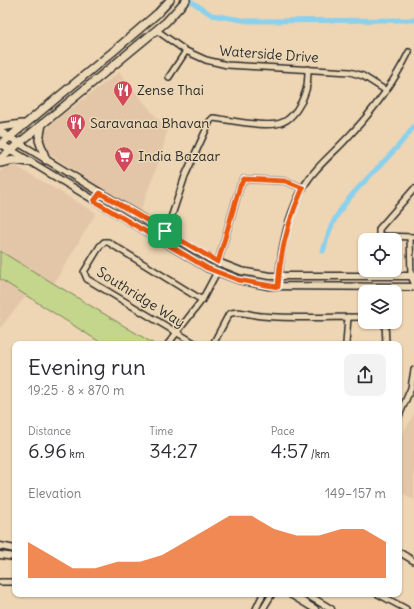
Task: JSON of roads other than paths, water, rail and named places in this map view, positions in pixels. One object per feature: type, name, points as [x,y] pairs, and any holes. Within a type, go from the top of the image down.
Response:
[{"type":"main road","points":[[0,159],[156,30],[186,0]]},
{"type":"main road","points":[[0,144],[94,67],[169,2]]},
{"type":"main road","points":[[94,67],[100,76]]},
{"type":"main road","points":[[0,127],[14,127],[26,123]]},
{"type":"main road","points":[[42,124],[39,140],[46,160]]},
{"type":"main road","points":[[0,132],[9,138]]},
{"type":"main road","points":[[0,163],[14,160],[29,162]]},
{"type":"street","name":"Waterside Drive","points":[[156,30],[186,51],[206,60],[227,65],[350,72],[363,76],[386,90]]},
{"type":"street","points":[[169,78],[186,51]]},
{"type":"street","points":[[278,287],[283,242],[289,220],[303,188],[315,172],[366,117],[386,90],[409,52]]},
{"type":"street","points":[[161,240],[185,176],[210,121],[213,118],[250,123],[277,124],[283,122],[300,104],[306,92],[308,69]]},
{"type":"street","points":[[9,138],[218,262],[241,271],[279,276],[412,276]]},
{"type":"street","points":[[0,144],[207,268],[238,280],[278,287],[414,287]]},
{"type":"street","points":[[218,262],[240,186],[244,179],[285,181],[303,188]]},
{"type":"street","points":[[414,189],[379,229],[380,235],[412,237],[412,276],[414,283]]},
{"type":"street","points":[[94,201],[100,193]]},
{"type":"street","name":"Southridge Way","points":[[190,341],[85,277],[84,270],[100,246],[104,242],[108,242],[202,300]]},
{"type":"street","points":[[171,341],[202,300],[216,278],[217,272]]},
{"type":"street","points":[[215,341],[229,314],[234,311],[259,316],[288,318],[358,317]]},
{"type":"street","points":[[346,341],[348,317]]},
{"type":"street","points":[[385,329],[386,341]]},
{"type":"street","points":[[402,409],[411,388],[414,370]]},
{"type":"street","points":[[0,546],[12,548]]},
{"type":"street","points":[[0,555],[12,557]]},
{"type":"street","points":[[402,556],[414,561]]},
{"type":"street","points":[[0,582],[12,582]]},
{"type":"street","points":[[256,609],[262,597]]},
{"type":"street","points":[[263,609],[270,597]]},
{"type":"street","points":[[295,597],[315,609]]},
{"type":"street","points":[[311,597],[331,609]]},
{"type":"street","points":[[384,597],[406,609]]},
{"type":"waterway","points":[[189,0],[212,15],[248,21],[414,20]]},
{"type":"waterway","points":[[323,251],[331,228],[339,212],[359,187],[405,139],[414,126]]},
{"type":"place","name":"Zense Thai","points":[[123,107]]},
{"type":"place","name":"Saravanaa Bhavan","points":[[76,140]]},
{"type":"place","name":"India Bazaar","points":[[124,173]]}]
